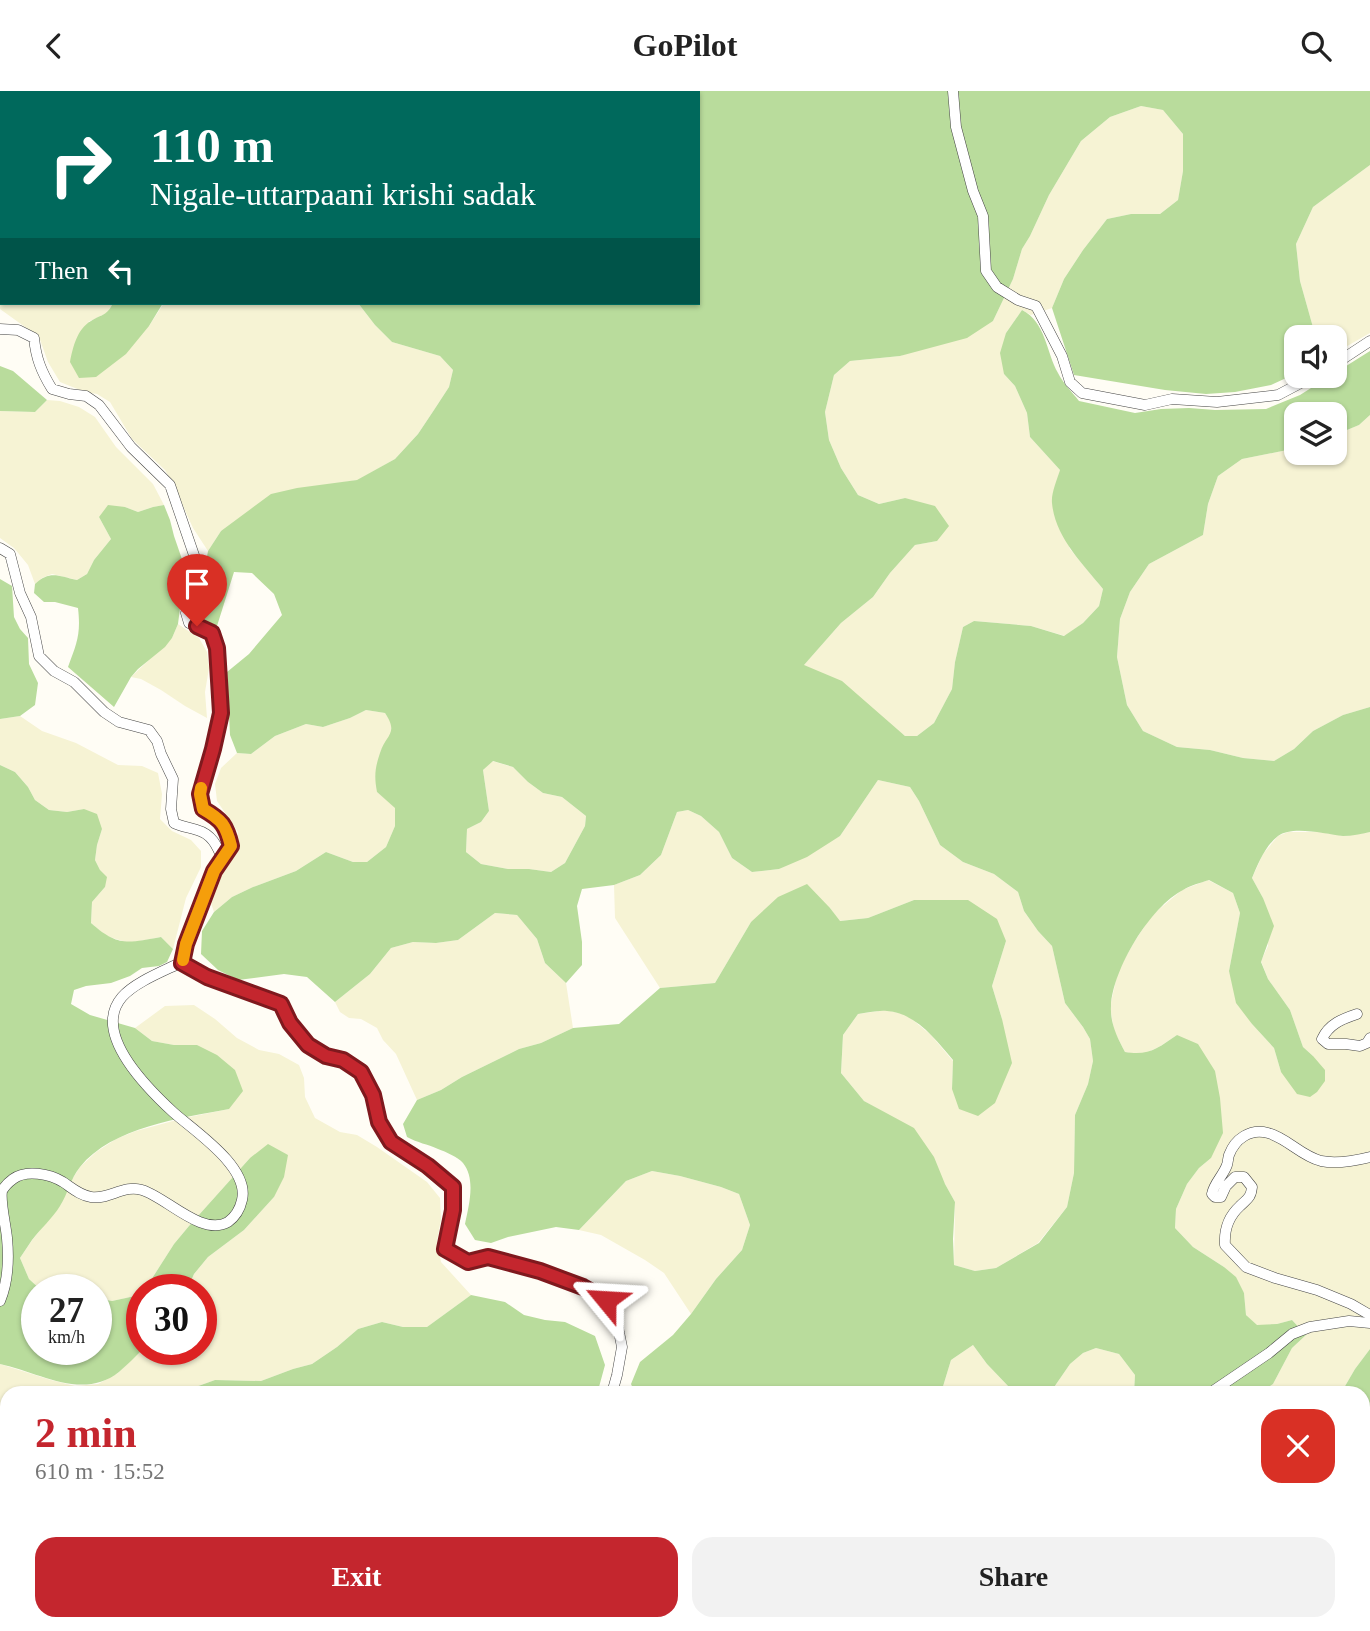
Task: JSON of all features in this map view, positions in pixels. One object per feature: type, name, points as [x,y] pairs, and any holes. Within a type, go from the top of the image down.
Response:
[{"type":"street","points":[[953,91],[956,127],[973,191],[983,216],[986,271],[998,287],[1018,300],[1036,306],[1062,356],[1070,382],[1082,393],[1145,405],[1172,399],[1217,403],[1278,395],[1291,388]]},
{"type":"street","points":[[0,329],[18,330],[34,338],[36,356],[51,389],[86,396],[99,405],[131,447],[170,485],[197,561],[193,591],[186,613],[189,624],[212,633],[217,648],[221,713],[200,794],[203,809],[214,815],[227,829],[231,846],[214,871],[205,892],[182,963]]},
{"type":"street","points":[[1347,356],[1370,341]]},
{"type":"street","points":[[0,548],[10,554],[20,593],[31,617],[40,656],[54,671],[74,682],[104,712],[119,722],[149,730],[157,741],[173,779],[171,809],[174,823],[182,828],[206,832],[216,843],[223,860]]},
{"type":"street","points":[[0,1301],[6,1287],[7,1261],[2,1191],[19,1175],[46,1175],[91,1197],[102,1197],[129,1188],[139,1189],[195,1221],[214,1225],[224,1224],[235,1217],[243,1198],[239,1178],[216,1147],[173,1112],[137,1075],[119,1046],[113,1028],[114,1010],[122,997],[133,987],[182,963]]},
{"type":"street","points":[[182,963],[207,977],[281,1004],[290,1023],[308,1045],[326,1056],[343,1060],[361,1072],[373,1095],[379,1122],[391,1142],[428,1166],[453,1187],[453,1210],[445,1249],[468,1262],[488,1257],[540,1271],[583,1287],[606,1300],[618,1327],[622,1347],[614,1386]]},
{"type":"street","points":[[1357,1014],[1340,1020],[1326,1030],[1322,1039],[1328,1044],[1360,1046],[1370,1038]]},
{"type":"street","points":[[1370,1157],[1344,1162],[1320,1161],[1268,1133],[1245,1134],[1230,1153],[1227,1166],[1213,1187],[1212,1194],[1220,1197],[1235,1177],[1244,1177],[1252,1187],[1251,1195],[1231,1216],[1224,1233],[1225,1245],[1246,1267],[1317,1290],[1370,1315]]},
{"type":"street","points":[[1220,1386],[1292,1334],[1310,1327],[1349,1321],[1370,1323]]},
{"type":"shaded area","points":[[1141,106],[1163,110],[1183,134],[1183,171],[1178,200],[1160,214],[1131,214],[1107,219],[1064,279],[1052,308],[1031,315],[1022,310],[1006,333],[1004,374],[1015,386],[1027,413],[1030,437],[1060,470],[1052,500],[1070,549],[1103,589],[1099,606],[1083,623],[1065,636],[1031,626],[974,621],[963,627],[952,689],[934,723],[917,736],[905,736],[803,666],[841,623],[873,597],[915,545],[937,541],[905,498],[879,504],[858,495],[841,468],[829,440],[825,412],[834,375],[850,361],[900,356],[993,321],[1013,279],[1022,249],[1049,195],[1081,141],[1110,117]]},
{"type":"shaded area","points":[[1370,165],[1370,333],[1347,346],[1347,325],[1312,325],[1300,281],[1296,244],[1313,207]]},
{"type":"shaded area","points":[[0,305],[112,305],[109,312],[88,322],[149,326],[163,305],[360,305],[392,342],[440,356],[453,370],[449,387],[418,434],[395,459],[358,480],[339,483],[221,531],[208,551],[193,528],[165,470],[132,439],[110,402],[97,394],[60,382],[48,362],[39,337],[0,309]]},
{"type":"shaded area","points":[[47,400],[79,407],[95,417],[116,447],[153,484],[164,505],[138,512],[125,507],[99,517],[111,539],[94,560],[87,574],[77,580],[52,574],[35,584],[28,565],[14,548],[0,538],[0,411],[35,412]]},
{"type":"shaded area","points":[[1370,415],[1370,707],[1343,715],[1313,731],[1294,749],[1274,761],[1177,747],[1143,731],[1127,705],[1117,657],[1120,619],[1130,592],[1149,564],[1203,535],[1208,504],[1218,476],[1242,459],[1284,451],[1284,465],[1347,465],[1347,430],[1359,425]]},
{"type":"shaded area","points":[[178,624],[199,638],[207,652],[207,718],[141,679],[131,677],[172,638]]},
{"type":"shaded area","points":[[366,710],[385,713],[392,723],[391,734],[381,750],[377,792],[395,807],[395,826],[386,847],[367,862],[353,862],[326,852],[296,871],[232,897],[214,912],[210,900],[211,888],[215,877],[236,846],[238,832],[217,801],[215,784],[221,768],[237,753],[251,754],[275,736],[306,724],[323,727]]},
{"type":"shaded area","points":[[20,716],[42,731],[76,743],[118,765],[142,766],[158,773],[162,794],[160,819],[172,831],[191,840],[201,851],[201,867],[186,898],[173,949],[161,937],[129,943],[106,936],[91,923],[92,902],[105,887],[95,860],[102,829],[84,809],[67,812],[49,810],[35,800],[15,772],[0,765],[0,719]]},
{"type":"shaded area","points":[[492,761],[513,767],[543,793],[562,797],[586,816],[585,826],[565,863],[551,872],[481,864],[466,852],[467,829],[481,822],[489,811],[483,770]]},
{"type":"shaded area","points":[[878,780],[910,787],[940,845],[963,862],[994,874],[1018,892],[1024,911],[1052,946],[1065,1003],[1090,1039],[1093,1061],[1088,1084],[1075,1115],[1074,1173],[1067,1207],[1038,1243],[996,1268],[975,1271],[954,1265],[955,1202],[945,1184],[888,1115],[864,1101],[841,1073],[843,1035],[858,1014],[886,1010],[907,1015],[931,1035],[953,1061],[952,1089],[1002,1019],[992,986],[1006,941],[914,900],[868,918],[839,921],[830,908],[751,922],[715,983],[660,988],[615,918],[614,885],[640,875],[661,855],[677,812],[688,810],[701,816],[719,832],[732,858],[752,872],[779,869],[840,836]]},
{"type":"shaded area","points":[[1288,832],[1319,832],[1345,836],[1370,832],[1370,1349],[1345,1386],[1270,1386],[1292,1348],[1306,1335],[1292,1320],[1257,1326],[1246,1315],[1244,1293],[1224,1267],[1193,1247],[1175,1228],[1176,1209],[1187,1184],[1211,1158],[1177,1035],[1141,1055],[1125,1052],[1114,1031],[1110,1007],[1118,971],[1152,915],[1182,890],[1208,880],[1233,893],[1240,913],[1229,971],[1252,1024],[1274,1048],[1281,1072],[1313,1056],[1303,1047],[1290,1010],[1268,979],[1261,961],[1268,946],[1263,898],[1252,878],[1263,854],[1278,836]]},
{"type":"shaded area","points":[[495,913],[517,915],[537,939],[545,963],[566,983],[573,1028],[541,1043],[519,1049],[417,1100],[396,1054],[383,1040],[377,1028],[361,1019],[349,1018],[340,1012],[335,1002],[370,974],[391,948],[413,942],[458,940]]},
{"type":"shaded area","points":[[194,1005],[237,1038],[259,1050],[279,1054],[299,1065],[304,1078],[305,1097],[315,1118],[340,1132],[357,1135],[377,1147],[427,1182],[440,1198],[441,1219],[437,1241],[441,1262],[471,1295],[427,1327],[403,1327],[382,1322],[358,1329],[312,1364],[261,1381],[215,1380],[198,1386],[75,1386],[98,1384],[126,1365],[217,1365],[217,1274],[194,1274],[208,1257],[244,1230],[274,1197],[250,1158],[174,1244],[155,1274],[126,1274],[126,1298],[112,1301],[112,1274],[27,1274],[20,1258],[61,1204],[80,1167],[96,1152],[116,1139],[136,1131],[229,1109],[197,1045],[152,1041],[135,1028],[165,1006]]},
{"type":"shaded area","points":[[652,1171],[680,1176],[739,1194],[750,1225],[742,1250],[716,1279],[691,1314],[664,1273],[601,1235],[579,1230],[626,1181]]},
{"type":"shaded area","points":[[973,1345],[1008,1386],[943,1386],[951,1360]]},
{"type":"shaded area","points":[[1096,1348],[1119,1354],[1135,1375],[1134,1386],[1055,1386],[1070,1364],[1083,1353]]},
{"type":"shaded area","points":[[0,1364],[51,1380],[75,1386],[0,1386]]},
{"type":"green space","points":[[700,91],[1370,91],[1370,165],[1313,207],[1296,244],[1300,281],[1312,325],[1284,325],[1284,379],[1271,385],[1235,392],[1206,394],[1074,375],[1052,308],[1064,279],[1107,219],[1131,214],[1160,214],[1178,200],[1183,171],[1183,134],[1163,110],[1141,106],[1110,117],[1081,141],[1049,195],[1022,249],[1013,279],[993,321],[967,338],[900,356],[850,361],[834,375],[825,412],[829,440],[841,468],[858,495],[879,504],[905,498],[935,506],[949,526],[937,541],[915,545],[873,597],[841,623],[804,665],[842,681],[905,736],[917,736],[934,723],[952,689],[963,627],[974,621],[1031,626],[1064,636],[1083,623],[1099,606],[1103,589],[1071,549],[1054,515],[1052,495],[1060,470],[1030,437],[1027,413],[1015,386],[1004,374],[1000,353],[1006,333],[1022,310],[1036,322],[1058,373],[1079,401],[1135,413],[1189,408],[1266,409],[1311,388],[1347,388],[1347,365],[1370,351],[1370,415],[1359,425],[1347,430],[1347,402],[1284,402],[1284,451],[1242,459],[1218,476],[1208,504],[1203,535],[1149,564],[1130,592],[1120,619],[1117,657],[1127,705],[1143,731],[1177,747],[1274,761],[1294,749],[1313,731],[1343,715],[1370,707],[1370,832],[1343,836],[1309,831],[1284,833],[1269,845],[1252,878],[1274,926],[1261,962],[1268,979],[1290,1010],[1303,1047],[1325,1070],[1325,1081],[1317,1092],[1310,1097],[1297,1094],[1281,1072],[1274,1048],[1236,1003],[1229,971],[1240,913],[1233,893],[1209,880],[1183,890],[1158,910],[1135,941],[1113,991],[1112,1018],[1125,1052],[1147,1052],[1177,1035],[1198,1044],[1215,1071],[1223,1133],[1211,1158],[1187,1184],[1176,1209],[1175,1228],[1193,1247],[1236,1277],[1244,1293],[1246,1315],[1257,1325],[1292,1320],[1306,1335],[1292,1348],[1273,1384],[1134,1386],[1135,1375],[1119,1354],[1096,1348],[1083,1353],[1070,1364],[1055,1386],[1008,1386],[973,1345],[951,1360],[943,1386],[632,1386],[640,1362],[673,1335],[742,1250],[750,1225],[739,1194],[680,1176],[652,1171],[626,1181],[579,1230],[556,1227],[491,1243],[475,1240],[465,1224],[470,1201],[470,1184],[463,1163],[448,1153],[407,1137],[403,1124],[417,1100],[462,1077],[519,1049],[541,1043],[573,1028],[619,1024],[660,988],[715,983],[751,922],[778,897],[807,884],[840,921],[868,918],[914,900],[968,900],[997,919],[1006,941],[992,986],[1012,1063],[995,1103],[978,1116],[959,1109],[952,1089],[953,1060],[925,1029],[897,1013],[884,1011],[858,1014],[843,1035],[841,1073],[864,1101],[914,1128],[934,1157],[955,1202],[954,1265],[975,1271],[996,1268],[1039,1243],[1067,1207],[1074,1173],[1075,1115],[1088,1084],[1093,1061],[1090,1039],[1065,1003],[1052,946],[1024,911],[1018,892],[994,874],[963,862],[940,845],[910,787],[878,780],[840,836],[807,857],[779,869],[752,872],[732,858],[719,832],[701,816],[688,810],[677,812],[661,855],[640,875],[614,885],[582,889],[577,906],[582,965],[566,983],[545,963],[537,939],[517,915],[495,913],[458,940],[413,942],[391,948],[370,974],[335,1002],[307,977],[284,974],[238,980],[218,970],[201,954],[202,931],[214,912],[232,897],[296,871],[326,852],[353,862],[367,862],[386,847],[395,826],[395,808],[377,792],[376,781],[378,758],[391,730],[385,713],[366,710],[323,727],[306,724],[275,736],[251,754],[237,753],[230,735],[227,672],[249,654],[282,615],[274,594],[252,573],[234,572],[217,626],[204,620],[199,601],[208,551],[221,531],[271,494],[357,480],[395,459],[418,434],[449,387],[453,370],[440,356],[392,342],[360,305],[700,305]],"holes":[[[493,761],[513,767],[543,793],[562,797],[586,816],[585,826],[565,863],[551,872],[508,869],[481,864],[466,852],[467,829],[481,822],[489,811],[483,770]]]},
{"type":"green space","points":[[162,305],[126,354],[96,377],[79,378],[70,362],[76,339],[86,324],[106,313],[111,307]]},
{"type":"green space","points":[[0,366],[13,371],[47,400],[35,412],[0,411]]},
{"type":"green space","points":[[108,505],[138,512],[164,505],[185,568],[178,624],[172,638],[131,677],[114,707],[68,667],[78,638],[78,608],[44,602],[34,593],[35,584],[45,577],[55,575],[77,580],[87,574],[94,560],[111,539],[99,517]]},
{"type":"green space","points":[[0,579],[12,586],[14,617],[28,638],[29,664],[38,683],[35,705],[20,716],[0,719]]},
{"type":"green space","points":[[0,765],[15,772],[35,800],[49,810],[67,812],[84,809],[97,814],[102,829],[95,860],[107,877],[105,887],[92,902],[91,923],[116,940],[131,942],[161,937],[173,949],[167,962],[159,966],[142,968],[111,983],[74,990],[71,1004],[90,1015],[135,1028],[152,1041],[197,1045],[217,1055],[235,1070],[243,1091],[229,1109],[148,1126],[110,1142],[94,1153],[80,1167],[60,1206],[20,1258],[27,1274],[21,1274],[21,1365],[112,1365],[112,1301],[126,1298],[126,1365],[105,1380],[75,1384],[0,1364]]},
{"type":"green space","points":[[268,1144],[288,1155],[284,1177],[274,1197],[244,1230],[208,1257],[194,1274],[155,1274],[174,1244],[250,1158]]},
{"type":"green space","points":[[471,1295],[505,1302],[524,1315],[565,1322],[595,1336],[605,1365],[599,1386],[198,1386],[215,1380],[261,1381],[312,1364],[358,1329],[382,1322],[403,1327],[427,1327]]},
{"type":"green space","points":[[1370,1349],[1370,1386],[1345,1386]]},
{"type":"slow traffic","points":[[183,960],[186,944],[214,871],[231,846],[227,829],[214,815],[203,809],[201,788]]},
{"type":"route","points":[[197,626],[212,633],[217,648],[221,713],[200,794],[203,809],[214,815],[227,829],[231,846],[214,871],[186,944],[182,963],[207,977],[281,1004],[290,1023],[308,1045],[326,1056],[343,1060],[361,1072],[373,1095],[379,1122],[391,1142],[428,1166],[453,1187],[453,1210],[445,1249],[468,1262],[488,1257],[540,1271],[583,1287],[606,1300]]}]
